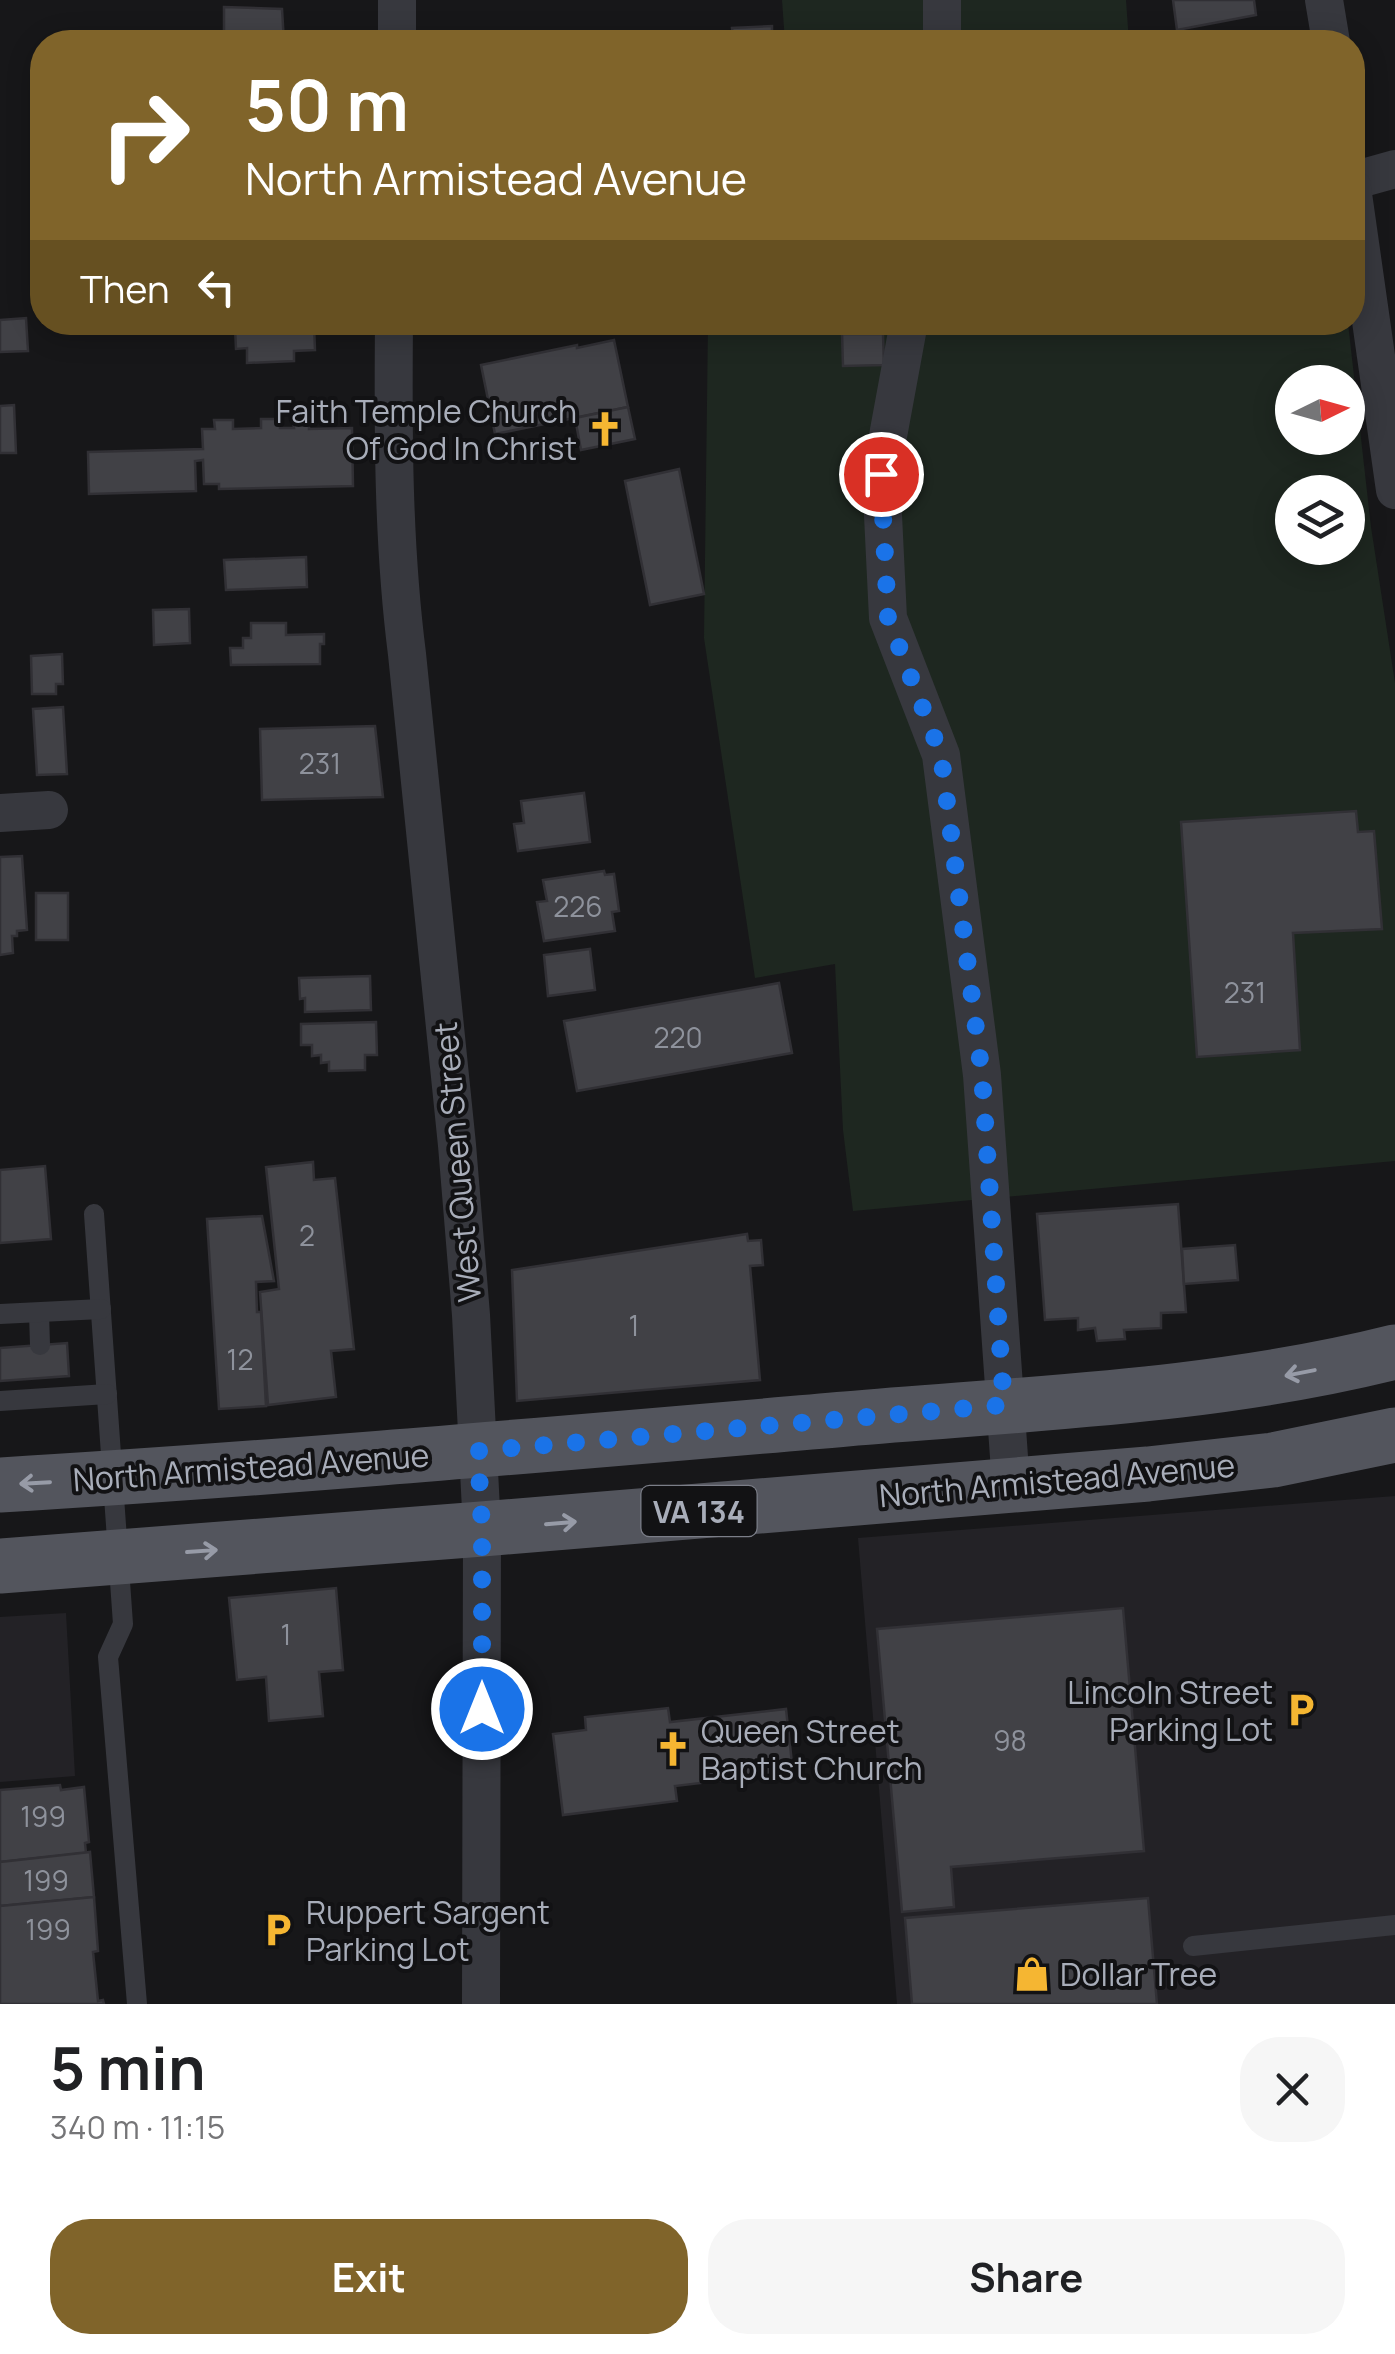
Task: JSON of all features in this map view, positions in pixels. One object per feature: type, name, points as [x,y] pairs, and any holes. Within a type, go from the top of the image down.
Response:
[{"type":"main road","name":"North Armistead Avenue","points":[[0,1484],[478,1451],[1226,1385],[1299,1374],[1395,1352]]},
{"type":"main road","name":"North Armistead Avenue","points":[[0,1566],[1241,1464],[1395,1435]]},
{"type":"street","points":[[397,0],[397,30]]},
{"type":"street","points":[[942,0],[942,30]]},
{"type":"street","points":[[1324,0],[1329,30]]},
{"type":"street","points":[[1365,194],[1395,168]]},
{"type":"street","points":[[1365,280],[1395,490]]},
{"type":"street","name":"West Queen Street","points":[[394,335],[392,401],[400,595],[471,1315],[482,1529],[481,2004]]},
{"type":"street","points":[[906,335],[881,474],[888,618],[941,755],[982,1075],[1011,1485]]},
{"type":"street","points":[[0,813],[49,810]]},
{"type":"lane","points":[[94,1214],[123,1624],[108,1657],[137,2004]]},
{"type":"lane","points":[[0,1314],[101,1310]]},
{"type":"lane","points":[[38,1312],[40,1345]]},
{"type":"lane","points":[[0,1401],[41,1388],[107,1394]]},
{"type":"lane","points":[[1193,1946],[1395,1925]]},
{"type":"shaded area","points":[[782,0],[1126,0],[1128,30],[784,30]]},
{"type":"shaded area","points":[[708,335],[1349,335],[1353,365],[1275,365],[1275,455],[1363,455],[1395,683],[1395,1161],[853,1211],[843,1130],[835,964],[755,978],[704,638]]},
{"type":"shaded area","points":[[1395,1496],[1395,2004],[897,2004],[858,1538]]},
{"type":"shaded area","points":[[66,1613],[75,1776],[0,1782],[0,1617]]},
{"type":"building","points":[[1173,0],[1254,0],[1256,15],[1177,30]]},
{"type":"building","points":[[224,7],[282,9],[283,30],[224,30]]},
{"type":"building","points":[[772,26],[772,30],[732,30]]},
{"type":"building","points":[[26,318],[28,351],[0,352],[0,320]]},
{"type":"building","points":[[235,335],[314,335],[315,350],[294,351],[294,361],[247,363],[247,348],[236,349]]},
{"type":"building","points":[[842,335],[883,335],[884,365],[843,366]]},
{"type":"building","points":[[614,340],[628,407],[495,434],[481,365]]},
{"type":"building","points":[[14,405],[16,453],[0,453],[0,406]]},
{"type":"building","name":"Faith Temple Church Of God In Christ","points":[[628,407],[635,439],[581,450],[575,418]]},
{"type":"building","points":[[261,419],[280,419],[280,428],[294,428],[293,422],[309,421],[309,429],[352,428],[353,486],[219,489],[219,484],[204,484],[203,460],[195,461],[196,491],[89,494],[88,452],[203,449],[202,429],[215,429],[214,420],[233,420],[233,429],[261,428]]},
{"type":"building","points":[[679,469],[704,594],[650,605],[625,481]]},
{"type":"building","points":[[306,557],[307,587],[226,590],[224,560]]},
{"type":"building","points":[[189,609],[190,643],[154,645],[153,610]]},
{"type":"building","points":[[251,623],[286,623],[286,635],[324,634],[320,664],[231,665],[230,648],[243,648],[243,638],[251,638]]},
{"type":"building","points":[[62,654],[63,684],[56,684],[56,694],[32,694],[31,656]]},
{"type":"building","points":[[63,707],[67,774],[37,775],[33,709]]},
{"type":"building","points":[[375,726],[383,797],[262,800],[260,729]]},
{"type":"building","points":[[584,793],[590,842],[518,851],[514,824],[524,823],[521,801]]},
{"type":"building","points":[[1356,811],[1358,832],[1374,831],[1382,929],[1293,933],[1300,1050],[1197,1057],[1181,822]]},
{"type":"building","points":[[22,856],[27,930],[12,936],[13,953],[0,955],[0,857]]},
{"type":"building","points":[[604,871],[605,875],[614,874],[619,911],[612,912],[615,931],[544,941],[537,902],[547,901],[543,880]]},
{"type":"building","points":[[36,893],[68,893],[68,940],[36,940]]},
{"type":"building","points":[[590,949],[595,990],[548,996],[544,955]]},
{"type":"building","points":[[370,976],[371,1010],[305,1012],[299,978]]},
{"type":"building","points":[[779,983],[792,1053],[577,1091],[564,1021]]},
{"type":"building","points":[[376,1022],[377,1055],[365,1055],[365,1070],[329,1071],[329,1062],[321,1063],[321,1055],[312,1056],[312,1045],[301,1045],[301,1024]]},
{"type":"building","points":[[313,1162],[314,1180],[335,1178],[354,1349],[331,1351],[336,1397],[268,1405],[260,1292],[279,1289],[266,1167]]},
{"type":"building","points":[[45,1166],[51,1239],[0,1243],[0,1170]]},
{"type":"building","points":[[1178,1204],[1186,1312],[1161,1313],[1161,1328],[1124,1330],[1125,1339],[1097,1341],[1095,1328],[1078,1330],[1078,1318],[1045,1320],[1037,1214]]},
{"type":"building","points":[[262,1216],[274,1281],[256,1282],[266,1406],[219,1409],[207,1219]]},
{"type":"building","points":[[747,1234],[748,1241],[761,1240],[763,1265],[750,1266],[760,1380],[517,1401],[512,1270]]},
{"type":"building","points":[[1235,1245],[1238,1280],[1184,1284],[1182,1249]]},
{"type":"building","points":[[67,1343],[69,1376],[0,1381],[0,1348]]},
{"type":"building","points":[[336,1588],[343,1670],[319,1672],[323,1716],[269,1721],[266,1677],[237,1680],[229,1598]]},
{"type":"building","points":[[1123,1608],[1144,1851],[951,1867],[954,1907],[902,1912],[877,1629]]},
{"type":"building","name":"Queen Street Baptist Church","points":[[668,1708],[670,1722],[786,1709],[793,1772],[675,1786],[677,1801],[563,1815],[553,1734],[586,1730],[585,1717]]},
{"type":"building","points":[[60,1785],[61,1790],[84,1787],[89,1842],[85,1843],[86,1853],[0,1862],[0,1790]]},
{"type":"building","points":[[90,1852],[94,1897],[0,1906],[0,1862]]},
{"type":"building","points":[[94,1897],[98,1951],[93,1952],[98,2001],[103,2000],[104,2004],[0,2004],[0,1906]]},
{"type":"building","name":"Dollar Tree","points":[[1148,1898],[1157,2004],[912,2004],[905,1918]]},
{"type":"place","name":"Faith Temple Church Of God In Christ","points":[[605,429]]},
{"type":"place","name":"Lincoln Street Parking Lot","points":[[1301,1710]]},
{"type":"place","name":"Queen Street Baptist Church","points":[[673,1749]]},
{"type":"place","name":"Ruppert Sargent Parking Lot","points":[[278,1930]]},
{"type":"place","name":"Dollar Tree","points":[[1032,1974]]},
{"type":"route","points":[[482,1709],[478,1451],[1004,1405],[987,1132],[974,1002],[941,755],[888,618],[881,474]]}]
